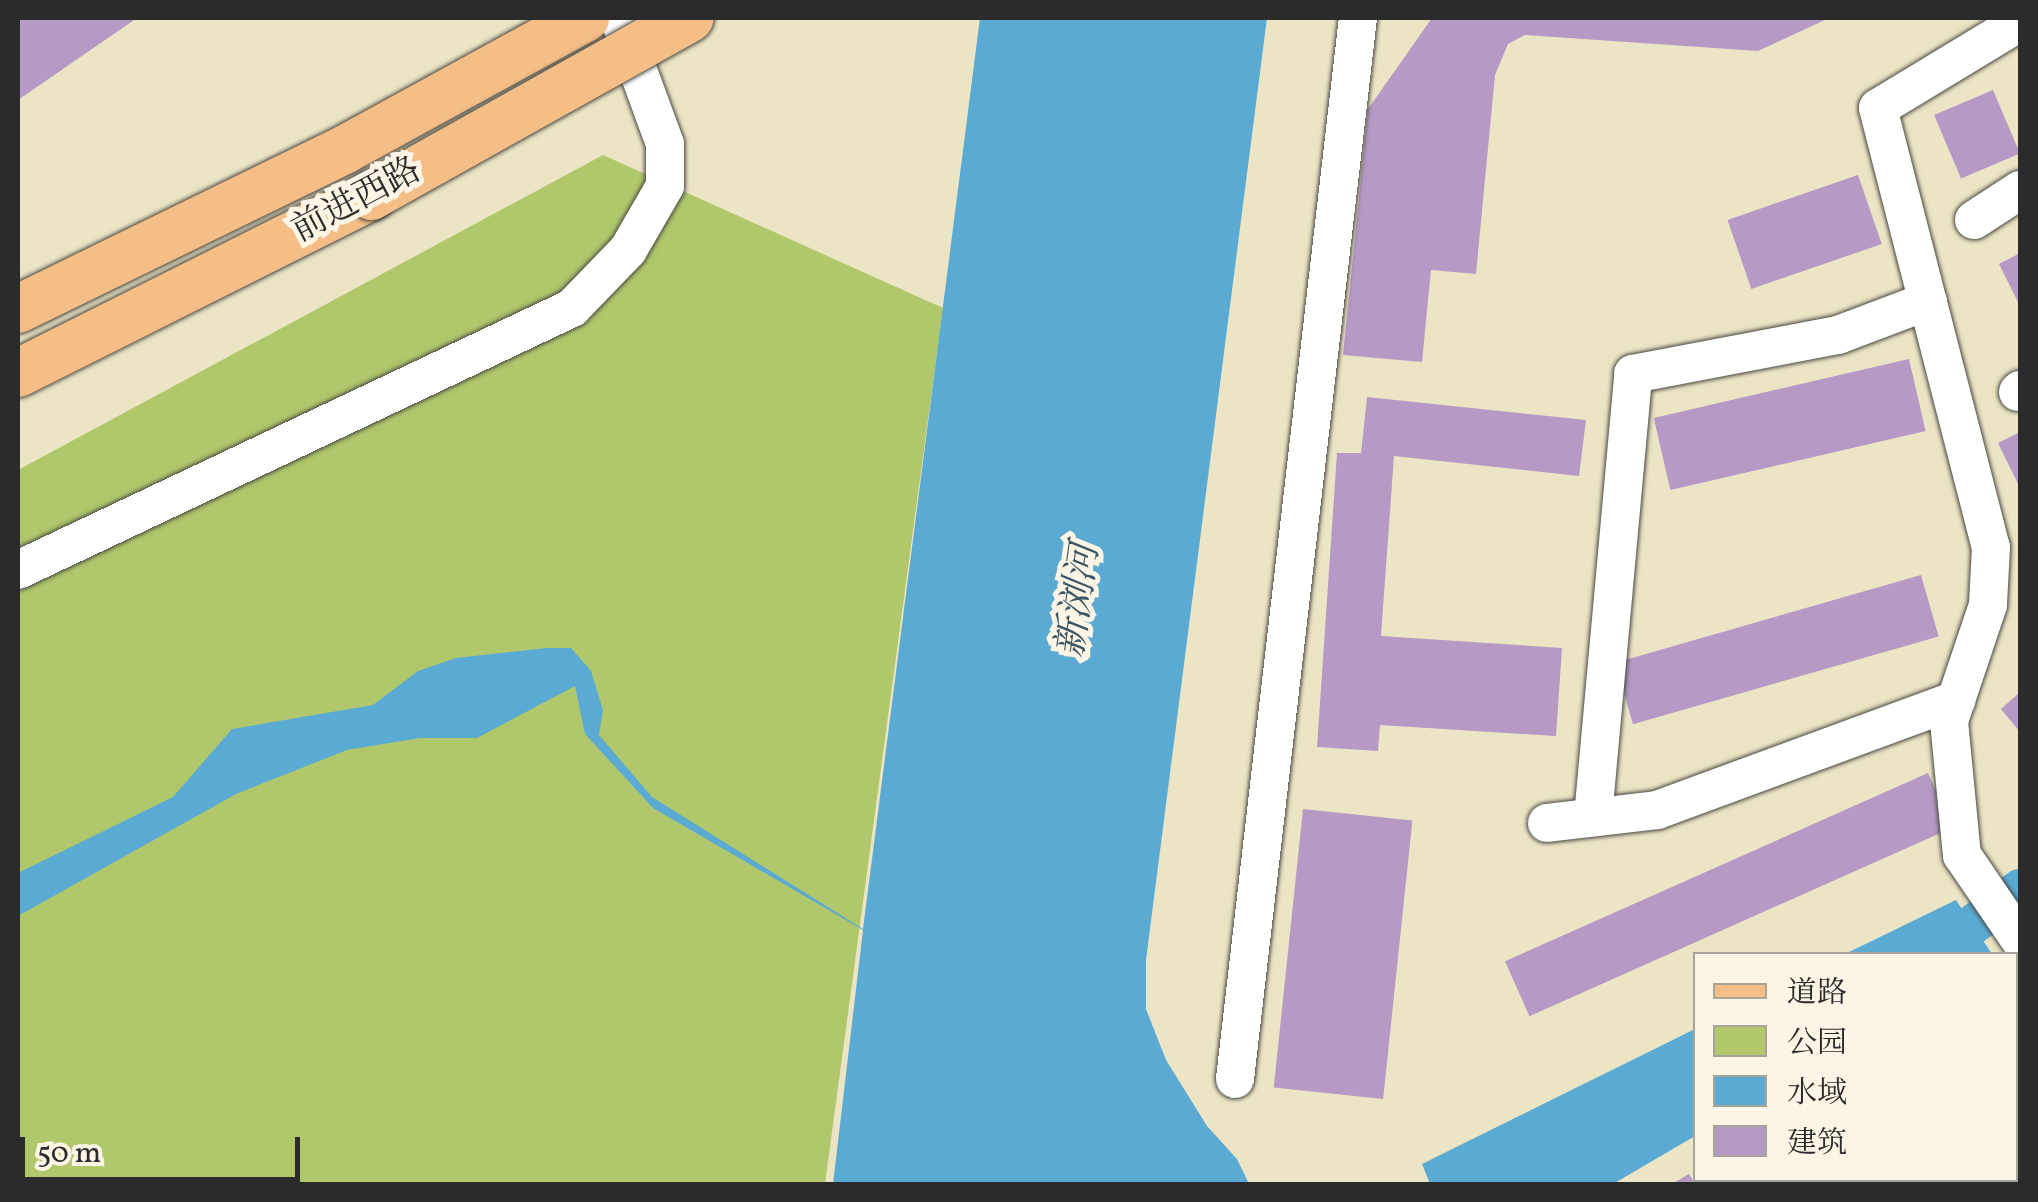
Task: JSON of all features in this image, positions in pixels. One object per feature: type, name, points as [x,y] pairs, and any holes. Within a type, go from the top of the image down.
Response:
[{"type":"main road","name":"前进西路","points":[[18,309],[344,150],[585,18]]},
{"type":"main road","name":"前进西路","points":[[18,373],[371,196],[690,18]]},
{"type":"street","points":[[18,570],[572,308],[628,250],[665,186],[665,144],[619,18]]},
{"type":"street","points":[[1235,1080],[1358,18]]},
{"type":"street","points":[[2005,918],[1962,854],[1948,721],[1988,605],[1991,547],[1878,108],[2020,22]]},
{"type":"street","points":[[1974,220],[2020,190]]},
{"type":"street","points":[[1593,818],[1633,374],[1838,336],[1928,300]]},
{"type":"street","points":[[1988,605],[2020,586]]},
{"type":"street","points":[[1547,823],[1657,810],[1956,700]]},
{"type":"green space","points":[[603,155],[943,308],[825,1184],[18,1184],[18,470]]},
{"type":"water","name":"新浏河","points":[[980,18],[1267,18],[1146,960],[1146,1009],[1166,1060],[1207,1126],[1237,1159],[1249,1184],[833,1184],[863,930],[653,808],[585,734],[575,686],[477,738],[420,738],[347,750],[236,794],[18,916],[18,873],[173,797],[232,729],[373,705],[418,671],[456,658],[571,648],[591,671],[603,710],[599,735],[652,797],[863,929]]},
{"type":"water","points":[[1956,900],[1991,952],[1849,952]]},
{"type":"water","points":[[1693,1030],[1693,1137],[1613,1184],[1430,1184],[1422,1164]]},
{"type":"building","points":[[18,18],[137,18],[18,100]]},
{"type":"building","points":[[1432,18],[1829,18],[1758,51],[1525,35],[1508,44],[1495,75],[1476,274],[1431,270],[1422,362],[1343,355],[1368,109]]},
{"type":"building","points":[[1993,90],[2020,154],[1961,179],[1934,115]]},
{"type":"building","points":[[1858,175],[1882,244],[1751,289],[1728,220]]},
{"type":"building","points":[[2020,253],[2020,306],[1999,264]]},
{"type":"building","points":[[1909,359],[1926,431],[1670,490],[1654,418]]},
{"type":"building","points":[[1367,397],[1586,420],[1579,476],[1394,456],[1381,636],[1562,648],[1556,736],[1380,725],[1378,751],[1317,747],[1337,453],[1361,453]]},
{"type":"building","points":[[2020,432],[2020,488],[1998,443]]},
{"type":"building","points":[[1921,575],[1939,637],[1633,724],[1615,663]]},
{"type":"building","points":[[2020,692],[2020,732],[2001,709]]},
{"type":"building","points":[[1928,773],[1952,828],[1529,1016],[1505,961]]},
{"type":"building","points":[[1303,809],[1412,820],[1383,1099],[1274,1087]]},
{"type":"building","points":[[1689,1174],[1695,1184],[1672,1184]]},
{"type":"building","points":[[1714,1182],[1784,1182],[1779,1184]]},
{"type":"waterway","points":[[1937,952],[2020,889]]}]
